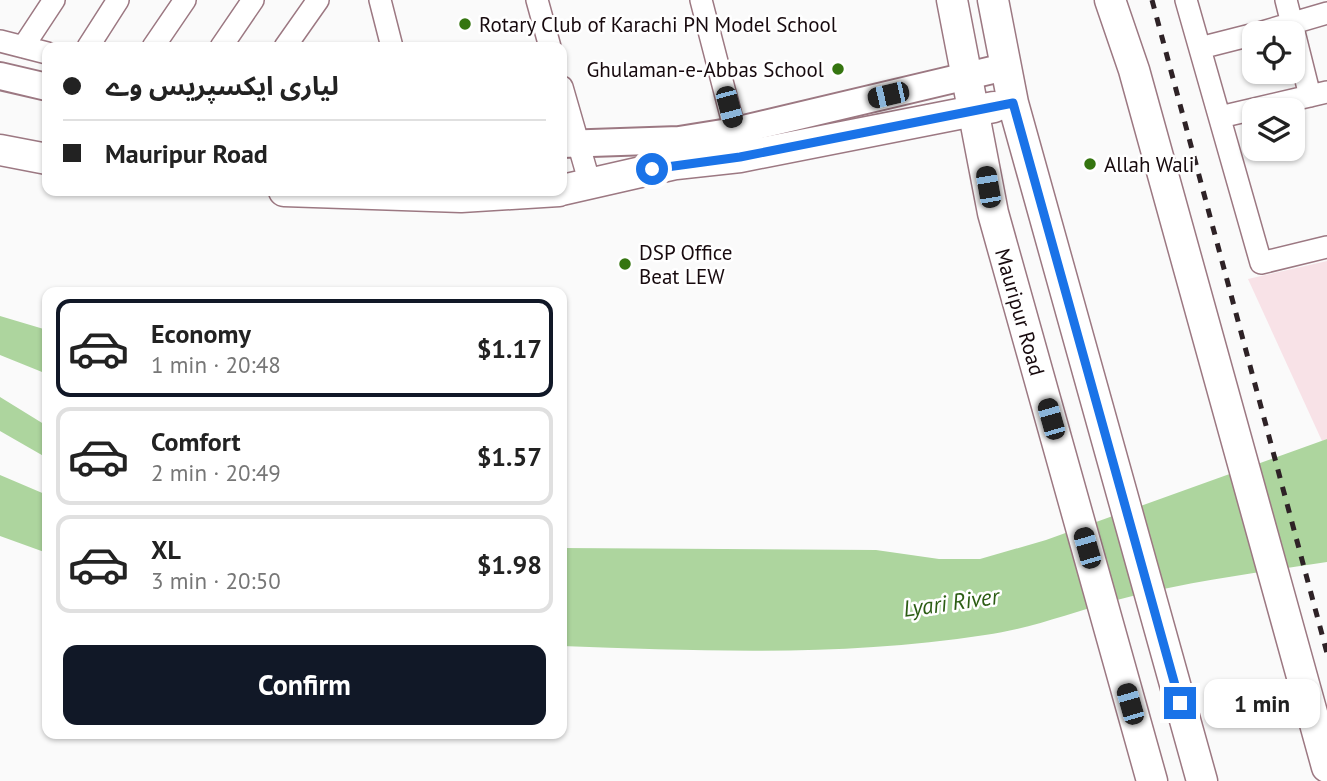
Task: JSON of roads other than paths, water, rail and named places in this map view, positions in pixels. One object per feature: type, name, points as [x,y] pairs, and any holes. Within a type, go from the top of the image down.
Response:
[{"type":"highway","name":"Mauripur Road","points":[[952,0],[993,213],[1152,781]]},
{"type":"highway","points":[[993,0],[1013,103],[1044,206],[1202,781]]},
{"type":"highway","points":[[1110,0],[1134,70],[1327,767]]},
{"type":"highway","points":[[570,188],[676,164],[740,157],[1013,103]]},
{"type":"highway","points":[[0,150],[42,158]]},
{"type":"highway","points":[[432,196],[473,196]]},
{"type":"main road","points":[[570,144],[679,140],[735,131],[1005,67]]},
{"type":"main road","points":[[0,76],[42,86]]},
{"type":"street","points":[[23,47],[54,0]]},
{"type":"street","points":[[91,42],[118,0]]},
{"type":"street","points":[[156,42],[185,0]]},
{"type":"street","points":[[224,42],[253,0]]},
{"type":"street","points":[[289,42],[318,0]]},
{"type":"street","points":[[380,0],[392,42]]},
{"type":"street","points":[[537,0],[549,42]]},
{"type":"street","points":[[701,0],[735,131]]},
{"type":"street","points":[[1186,0],[1261,263],[1327,247]]},
{"type":"street","points":[[1286,0],[1291,21]]},
{"type":"street","points":[[1304,21],[1327,13]]},
{"type":"street","points":[[1200,48],[1242,38]]},
{"type":"street","points":[[0,41],[42,52]]},
{"type":"street","points":[[1220,117],[1318,94],[1305,60]]},
{"type":"street","points":[[567,123],[570,188]]},
{"type":"water","points":[[0,316],[42,329],[42,372],[0,355]]},
{"type":"water","points":[[0,397],[42,423],[42,455],[0,431]]},
{"type":"water","name":"Lyari River","points":[[1327,439],[1327,562],[1166,588],[1018,629],[932,642],[774,651],[567,646],[567,548],[876,550],[939,559],[980,559],[1046,540]]},
{"type":"water","points":[[0,475],[42,493],[42,551],[0,536]]},
{"type":"railway","points":[[1152,0],[1327,653]]},
{"type":"place","name":"Rotary Club of Karachi PN Model School","points":[[465,24]]},
{"type":"place","name":"Ghulaman-e-Abbas School","points":[[838,69]]},
{"type":"place","name":"Allah Wali","points":[[1090,164]]},
{"type":"place","name":"DSP Office Beat LEW","points":[[625,264]]}]
